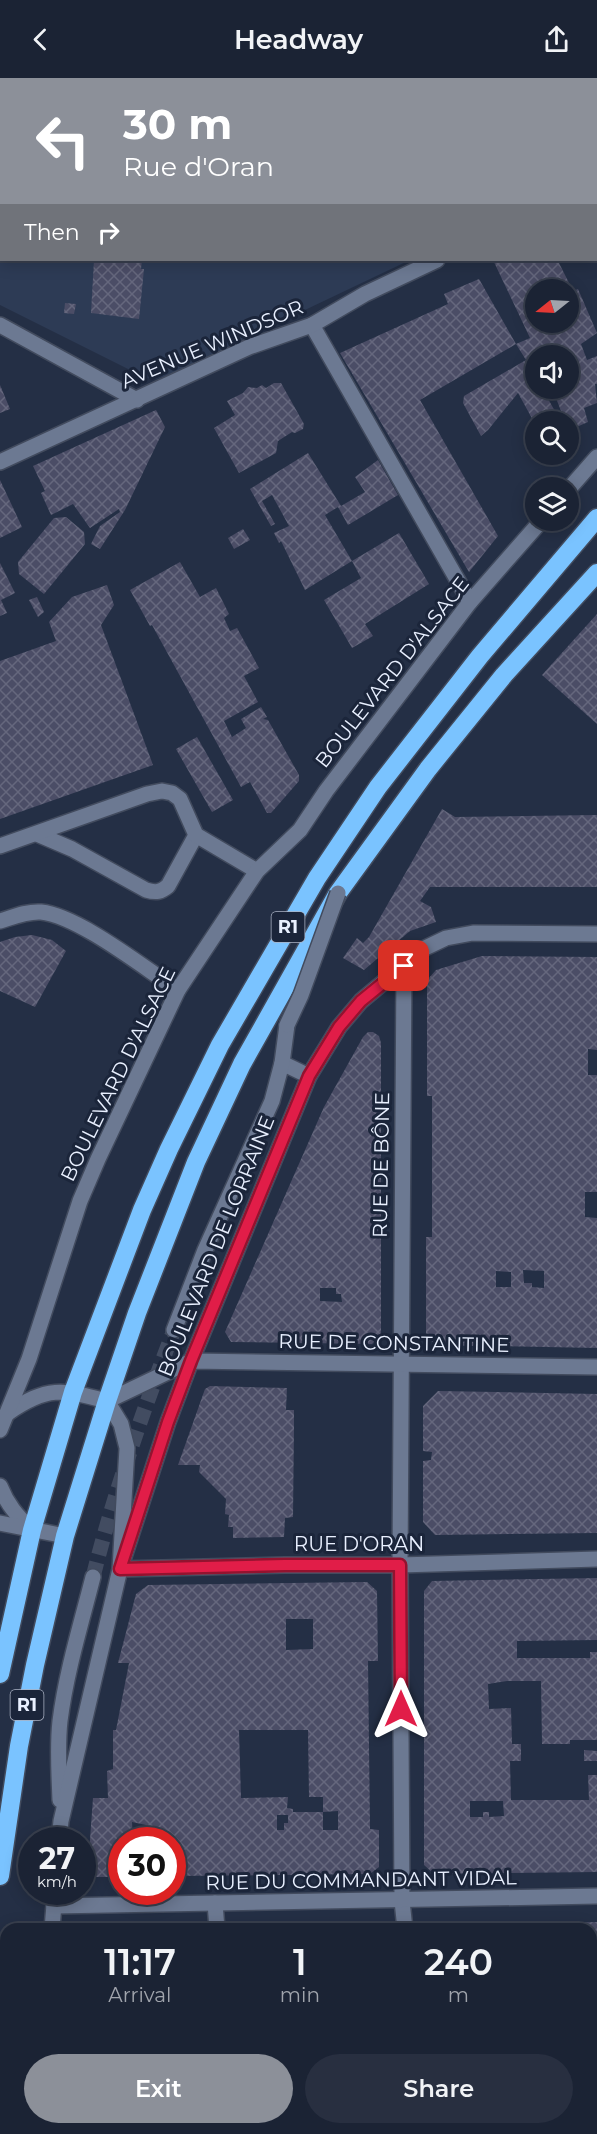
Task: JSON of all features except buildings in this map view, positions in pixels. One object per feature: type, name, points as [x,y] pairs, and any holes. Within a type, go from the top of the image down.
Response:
[{"type":"highway","name":"R1","points":[[0,1674],[32,1530],[73,1392],[142,1210],[183,1119],[220,1045],[317,878],[378,787],[552,569],[597,518]]},
{"type":"highway","name":"R1","points":[[0,1876],[5,1830],[26,1711],[65,1536],[106,1401],[161,1247],[200,1151],[242,1064],[338,894],[422,777],[490,692],[597,573]]},
{"type":"street","name":"AVENUE WINDSOR","points":[[0,462],[249,347],[312,324],[364,294],[435,261]]},
{"type":"street","points":[[312,324],[470,602]]},
{"type":"street","points":[[0,325],[137,400]]},
{"type":"street","points":[[579,478],[594,461]]},
{"type":"street","name":"BOULEVARD D'ALSACE","points":[[0,1430],[29,1359],[80,1201],[177,990],[257,871],[300,830],[326,791],[470,602],[532,531]]},
{"type":"street","points":[[0,846],[147,794],[162,791],[172,793],[180,799],[196,835],[257,871]]},
{"type":"street","points":[[37,834],[72,849],[137,886],[154,892],[162,891],[168,885],[196,835]]},
{"type":"street","points":[[174,1330],[205,1250],[272,1101],[282,1063],[287,1025],[301,995],[338,894]]},
{"type":"street","points":[[0,921],[39,912],[57,915],[78,926],[177,990]]},
{"type":"street","name":"BOULEVARD DE LORRAINE","points":[[60,1827],[120,1569],[168,1422],[309,1076],[339,1027],[361,1001],[423,949],[446,938],[473,933],[597,934]]},
{"type":"street","name":"RUE DE BÔNE","points":[[404,966],[400,1565],[402,1901],[404,1923]]},
{"type":"street","points":[[282,1063],[309,1076]]},
{"type":"street","points":[[8,1413],[37,1396],[52,1392],[73,1392],[106,1401],[191,1361]]},
{"type":"street","name":"RUE DE CONSTANTINE","points":[[191,1361],[597,1367]]},
{"type":"street","points":[[106,1401],[121,1424],[127,1448],[120,1569]]},
{"type":"street","points":[[0,1486],[17,1516],[32,1530]]},
{"type":"street","points":[[0,1523],[65,1536]]},
{"type":"street","name":"RUE D'ORAN","points":[[120,1569],[597,1560]]},
{"type":"street","points":[[61,1821],[58,1759],[60,1721],[93,1577]]},
{"type":"street","name":"RUE DU COMMANDANT VIDAL","points":[[96,1899],[215,1903],[597,1896]]},
{"type":"street","points":[[215,1903],[217,1923]]},
{"type":"street","points":[[53,1923],[54,1905]]},
{"type":"shaded area","points":[[0,261],[408,261],[156,379],[146,378],[0,305]]},
{"type":"tunnel","points":[[93,1577],[130,1452],[174,1330]]},
{"type":"route","points":[[401,1709],[400,1565],[120,1569],[168,1422],[191,1361],[309,1076],[339,1027],[361,1001],[404,966]]}]
